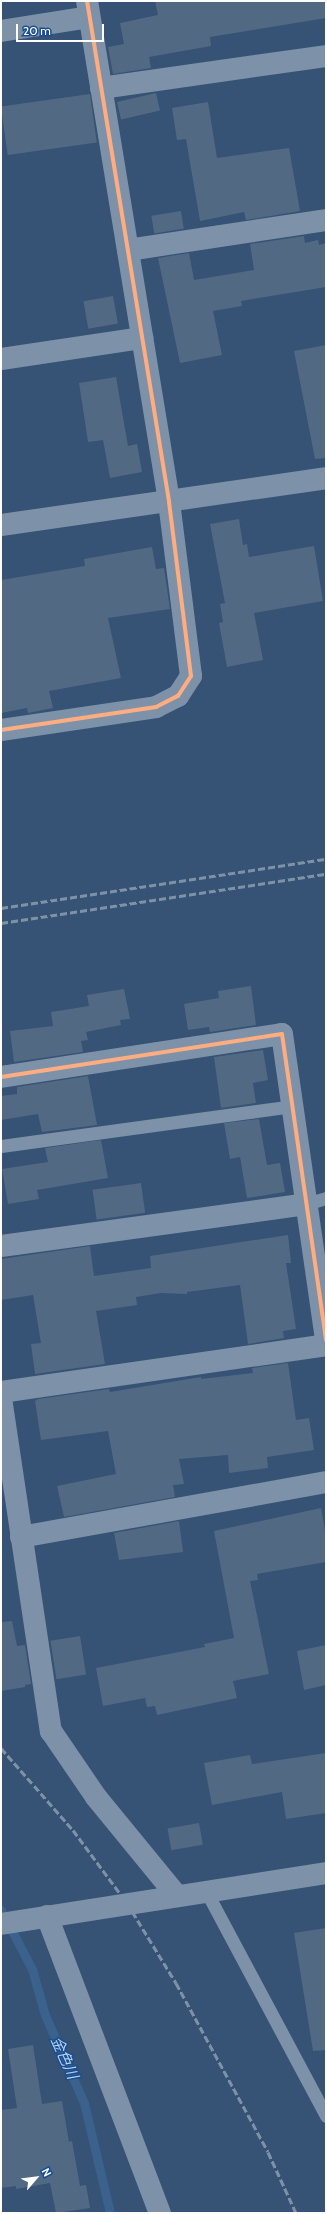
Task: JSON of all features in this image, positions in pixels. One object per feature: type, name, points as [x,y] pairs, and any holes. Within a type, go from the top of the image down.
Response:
[{"type":"street","points":[[1,31],[88,9],[169,501],[191,676],[178,696],[156,707],[1,730]]},
{"type":"street","points":[[101,88],[326,56]]},
{"type":"street","points":[[128,250],[326,220]]},
{"type":"street","points":[[1,359],[142,338]]},
{"type":"street","points":[[1,525],[326,478]]},
{"type":"street","points":[[1,1077],[282,1034],[292,1106],[316,1201],[326,1340]]},
{"type":"street","points":[[1,1246],[316,1201]]},
{"type":"street","points":[[1,1392],[326,1346]]},
{"type":"street","points":[[1,1398],[51,1731],[96,1797],[177,1896]]},
{"type":"street","points":[[21,1537],[326,1482]]},
{"type":"street","points":[[1,1924],[326,1873]]},
{"type":"street","points":[[47,1916],[160,2213]]},
{"type":"lane","points":[[1,1146],[292,1106]]},
{"type":"lane","points":[[206,1891],[326,2116]]},
{"type":"building","points":[[155,1],[326,1],[326,18],[210,37],[211,46],[149,57],[151,68],[113,74],[108,47],[124,44],[120,23],[158,15]]},
{"type":"building","points":[[156,93],[160,111],[121,120],[117,102]]},
{"type":"building","points":[[90,94],[97,143],[8,155],[1,107]]},
{"type":"building","points":[[208,102],[217,158],[289,148],[300,211],[246,220],[244,212],[200,221],[186,139],[177,140],[172,108]]},
{"type":"building","points":[[181,211],[184,229],[154,233],[151,216]]},
{"type":"building","points":[[304,236],[305,243],[318,240],[319,245],[326,243],[326,287],[241,301],[242,306],[213,311],[222,355],[180,363],[158,258],[189,253],[194,280],[254,270],[250,244]]},
{"type":"building","points":[[113,296],[118,324],[88,329],[83,301]]},
{"type":"building","points":[[326,345],[326,458],[315,459],[294,351]]},
{"type":"building","points":[[116,377],[128,446],[137,444],[142,472],[110,478],[103,440],[88,442],[79,383]]},
{"type":"building","points":[[239,519],[243,545],[247,544],[249,557],[314,546],[323,601],[254,613],[263,660],[227,667],[219,623],[223,622],[220,604],[225,603],[210,524]]},
{"type":"building","points":[[152,547],[156,569],[164,568],[170,609],[108,618],[121,678],[49,691],[53,708],[28,713],[27,708],[1,713],[1,580],[85,566],[84,559]]},
{"type":"building","points":[[251,986],[256,1025],[210,1032],[209,1027],[188,1030],[184,1004],[219,998],[218,991]]},
{"type":"building","points":[[124,989],[130,1019],[120,1020],[121,1025],[86,1032],[88,1040],[81,1041],[83,1052],[14,1062],[10,1031],[53,1026],[51,1012],[89,1006],[87,995]]},
{"type":"building","points":[[263,1050],[268,1080],[253,1083],[256,1103],[221,1108],[214,1057]]},
{"type":"building","points":[[88,1076],[97,1125],[42,1132],[38,1114],[1,1120],[1,1096],[17,1094],[17,1087]]},
{"type":"building","points":[[259,1119],[267,1165],[280,1163],[285,1192],[247,1198],[240,1157],[230,1159],[224,1123]]},
{"type":"building","points":[[101,1140],[108,1178],[37,1190],[39,1199],[8,1204],[2,1169],[48,1162],[45,1148]]},
{"type":"building","points":[[141,1183],[145,1213],[97,1220],[92,1190]]},
{"type":"building","points":[[288,1235],[291,1263],[286,1263],[296,1329],[283,1331],[284,1338],[248,1344],[240,1285],[187,1292],[187,1294],[161,1293],[136,1297],[137,1305],[96,1311],[105,1364],[35,1374],[31,1344],[41,1343],[33,1295],[1,1300],[1,1259],[90,1246],[94,1276],[151,1268],[150,1256]]},
{"type":"building","points":[[288,1363],[296,1420],[309,1418],[314,1450],[267,1457],[268,1468],[229,1473],[228,1455],[179,1459],[184,1484],[173,1485],[175,1497],[64,1517],[57,1486],[116,1474],[108,1431],[41,1440],[35,1401],[38,1399],[109,1389],[110,1392],[201,1377],[201,1379],[253,1373],[252,1368]]},
{"type":"building","points":[[321,1508],[326,1536],[326,1562],[257,1574],[258,1580],[250,1581],[269,1674],[233,1681],[237,1698],[157,1715],[155,1706],[147,1707],[145,1698],[103,1706],[96,1668],[205,1647],[204,1644],[234,1638],[214,1531]]},
{"type":"building","points":[[179,1521],[183,1552],[119,1560],[114,1533]]},
{"type":"building","points":[[12,1621],[17,1646],[25,1645],[31,1684],[25,1685],[25,1687],[1,1691],[1,1622]]},
{"type":"building","points":[[80,1636],[86,1675],[56,1679],[50,1641]]},
{"type":"building","points":[[326,1645],[326,1685],[304,1690],[297,1651]]},
{"type":"building","points":[[326,1753],[326,1813],[286,1819],[282,1792],[212,1805],[204,1763],[250,1755],[252,1764]]},
{"type":"building","points":[[199,1823],[203,1845],[171,1850],[167,1829]]},
{"type":"building","points":[[326,1928],[326,2050],[313,2051],[294,1933]]},
{"type":"building","points":[[33,2045],[42,2104],[62,2101],[69,2142],[72,2141],[80,2186],[86,2185],[90,2208],[56,2213],[50,2183],[16,2189],[16,2186],[1,2188],[1,2110],[17,2108],[8,2049]]},
{"type":"waterway","name":"金色川","points":[[1,1910],[32,1969],[45,2015],[84,2103],[110,2213]]},
{"type":"railway","points":[[1,908],[326,859]]},
{"type":"railway","points":[[1,923],[326,874]]},
{"type":"railway","points":[[1,1748],[73,1830],[127,1903],[176,1983],[268,2152],[296,2213]]},
{"type":"cycle path","points":[[1,730],[156,707],[178,696],[191,676],[169,501],[87,1]]},
{"type":"cycle path","points":[[1,1077],[282,1034],[326,1340]]}]
